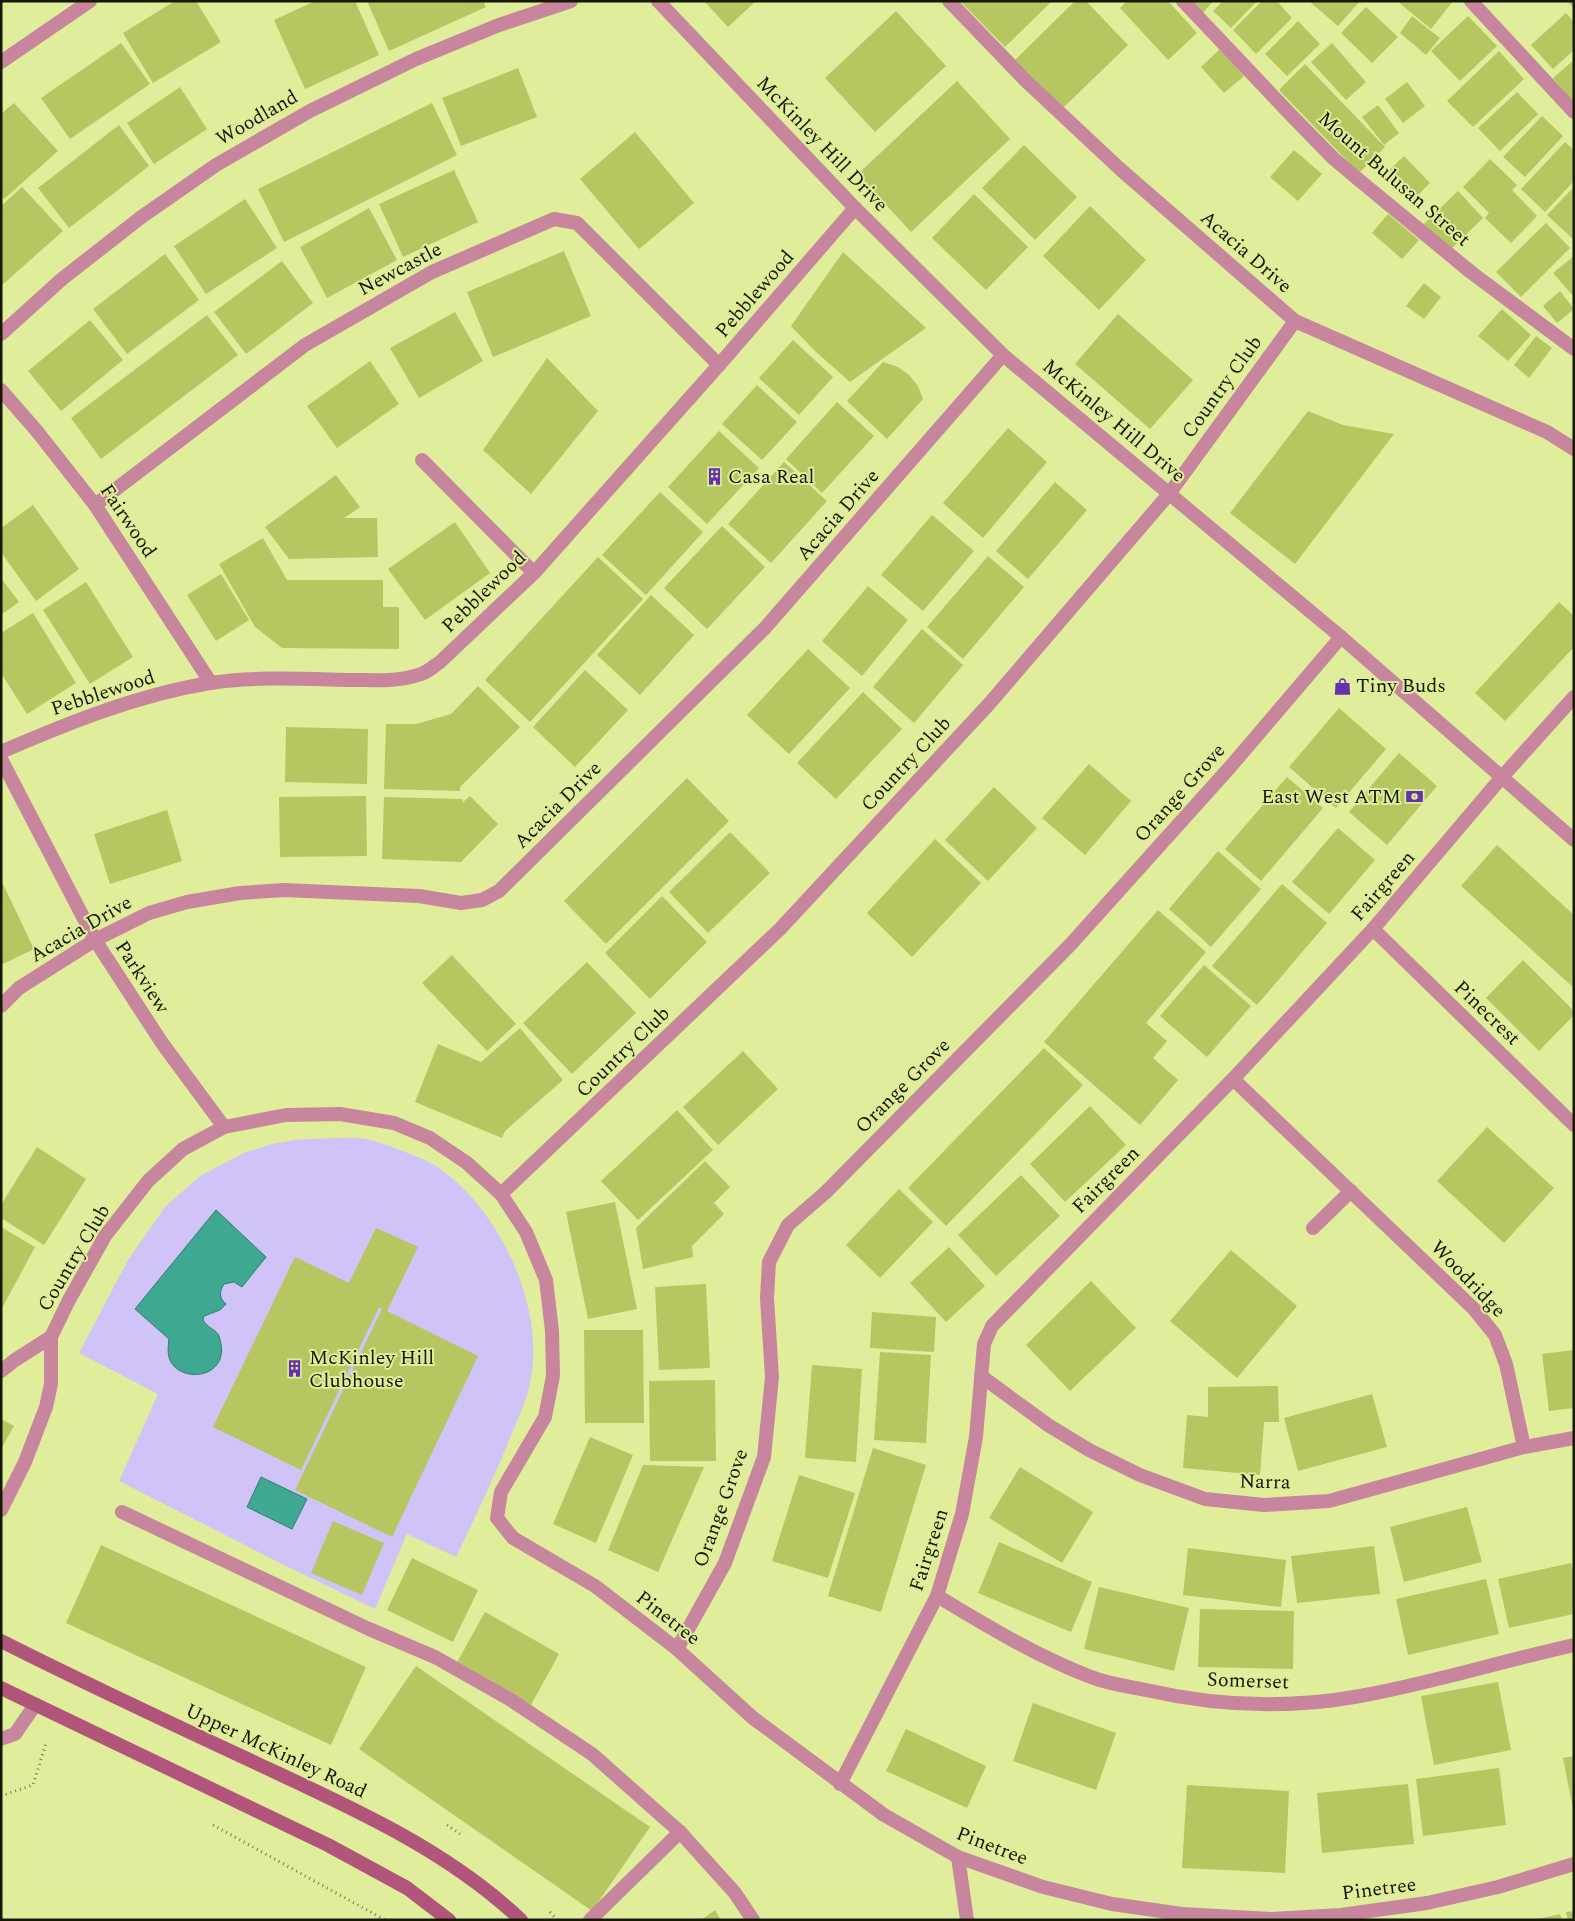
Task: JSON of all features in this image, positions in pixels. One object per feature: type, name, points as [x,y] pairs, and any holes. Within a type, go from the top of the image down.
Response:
[{"type":"main road","name":"Upper McKinley Road","points":[[1,1641],[74,1678],[346,1805],[429,1849],[506,1906],[521,1920]]},
{"type":"main road","points":[[1,1688],[328,1846],[407,1888],[448,1920]]},
{"type":"street","points":[[1,62],[90,1]]},
{"type":"street","name":"Woodland","points":[[1,334],[78,267],[140,218],[216,165],[310,111],[416,59],[499,25],[571,1]]},
{"type":"street","name":"McKinley Hill Drive","points":[[658,1],[855,208],[1003,355],[1341,637],[1574,840]]},
{"type":"street","name":"Acacia Drive","points":[[950,1],[1026,81],[1120,169],[1295,321],[1547,432],[1574,449]]},
{"type":"street","name":"Mount Bulusan Street","points":[[1183,1],[1346,169],[1472,273],[1574,348]]},
{"type":"street","points":[[1471,1],[1574,112]]},
{"type":"street","name":"Pebblewood","points":[[1,752],[70,722],[110,708],[211,683],[264,679],[399,680],[423,674],[440,662],[534,573],[719,365],[855,208]]},
{"type":"street","name":"Newcastle","points":[[95,505],[306,345],[432,272],[554,219],[577,223],[719,365]]},
{"type":"street","name":"Country Club","points":[[501,1194],[780,929],[989,704],[1169,494],[1295,321]]},
{"type":"street","name":"Acacia Drive","points":[[1,1006],[19,988],[95,940],[149,913],[187,902],[240,893],[284,890],[419,896],[461,903],[482,900],[499,891],[765,628],[1003,355]]},
{"type":"street","name":"Fairwood","points":[[1,390],[36,430],[95,505],[211,683]]},
{"type":"street","points":[[422,460],[534,573]]},
{"type":"street","name":"Orange Grove","points":[[677,1649],[726,1564],[764,1457],[772,1377],[767,1298],[768,1262],[788,1225],[826,1192],[1071,944],[1231,766],[1341,637]]},
{"type":"street","name":"Fairgreen","points":[[840,1784],[937,1596],[962,1514],[976,1437],[984,1344],[992,1326],[1234,1079],[1373,929],[1502,777],[1574,697]]},
{"type":"street","name":"Parkview","points":[[1,759],[95,940],[162,1043],[224,1127]]},
{"type":"street","name":"Pinecrest","points":[[1373,929],[1574,1125]]},
{"type":"street","name":"Woodridge","points":[[1234,1079],[1474,1309],[1495,1335],[1506,1364],[1524,1447]]},
{"type":"street","name":"Country Club","points":[[1,1510],[25,1462],[46,1407],[52,1384],[51,1337],[69,1300],[105,1236],[148,1180],[183,1149],[224,1127],[286,1115],[340,1114],[394,1123],[430,1138],[460,1158],[501,1194],[526,1232],[546,1280],[552,1331],[553,1376],[545,1417],[501,1492],[497,1518]]},
{"type":"street","points":[[1313,1228],[1351,1191]]},
{"type":"street","name":"Country Club","points":[[1,1371],[51,1337]]},
{"type":"street","name":"Narra","points":[[981,1376],[1048,1425],[1089,1450],[1140,1475],[1205,1499],[1264,1505],[1329,1501],[1524,1447],[1574,1438]]},
{"type":"street","points":[[122,1512],[369,1629],[435,1657],[512,1700],[592,1754],[680,1832],[735,1893],[754,1920]]},
{"type":"street","name":"Pinetree","points":[[497,1518],[513,1538],[594,1586],[677,1649],[753,1718],[884,1815],[958,1857],[1052,1889],[1112,1904],[1183,1917],[1271,1919],[1341,1915],[1428,1903],[1498,1887],[1574,1864]]},
{"type":"street","name":"Somerset","points":[[937,1596],[1016,1643],[1092,1678],[1165,1694],[1221,1703],[1290,1704],[1359,1696],[1430,1681],[1574,1645]]},
{"type":"street","points":[[1,1739],[15,1734],[35,1705]]},
{"type":"street","points":[[590,1920],[680,1832]]},
{"type":"street","points":[[958,1857],[968,1920]]},
{"type":"path","points":[[1,1796],[33,1785],[47,1740]]},
{"type":"path","points":[[208,1822],[385,1920]]},
{"type":"shaded area","points":[[332,1138],[372,1140],[431,1163],[458,1183],[478,1205],[496,1230],[511,1257],[530,1315],[533,1344],[531,1380],[524,1403],[492,1480],[456,1557],[407,1534],[375,1609],[119,1481],[158,1394],[79,1353],[128,1260],[165,1207],[200,1176],[244,1153],[272,1144],[294,1140]]},
{"type":"water","points":[[216,1210],[266,1257],[242,1287],[234,1282],[224,1284],[220,1295],[226,1304],[220,1310],[204,1316],[203,1320],[219,1336],[222,1350],[220,1360],[208,1372],[194,1375],[187,1374],[175,1367],[171,1362],[168,1354],[169,1339],[135,1309]]},
{"type":"water","points":[[261,1477],[307,1499],[292,1529],[247,1507]]},
{"type":"building","points":[[175,1],[196,1],[221,42],[153,83],[123,33]]},
{"type":"building","points":[[315,1],[355,1],[379,55],[305,89],[274,20]]},
{"type":"building","points":[[367,1],[483,1],[486,7],[389,51]]},
{"type":"building","points":[[704,1],[756,1],[728,27]]},
{"type":"building","points":[[960,1],[1052,1],[1005,47]]},
{"type":"building","points":[[1075,1],[1086,1],[1128,45],[1061,110],[1014,61]]},
{"type":"building","points":[[1127,1],[1168,1],[1197,33],[1168,60],[1120,8]]},
{"type":"building","points":[[1190,1],[1213,1],[1203,13]]},
{"type":"building","points":[[1223,1],[1257,1],[1231,28],[1213,11]]},
{"type":"building","points":[[1262,1],[1277,1],[1292,18],[1256,54],[1233,30]]},
{"type":"building","points":[[1309,1],[1360,1],[1338,26]]},
{"type":"building","points":[[1397,1],[1453,1],[1431,29]]},
{"type":"building","points":[[1567,1],[1574,1],[1574,9]]},
{"type":"building","points":[[1366,7],[1398,37],[1372,63],[1341,33]]},
{"type":"building","points":[[896,11],[946,66],[875,132],[825,78]]},
{"type":"building","points":[[1566,13],[1574,22],[1574,50],[1553,69],[1531,45]]},
{"type":"building","points":[[1412,16],[1440,38],[1426,55],[1400,33]]},
{"type":"building","points":[[1468,16],[1497,46],[1460,81],[1431,51]]},
{"type":"building","points":[[1298,21],[1320,44],[1287,76],[1265,54]]},
{"type":"building","points":[[121,43],[150,84],[70,139],[41,98]]},
{"type":"building","points":[[1332,43],[1366,82],[1346,100],[1311,62]]},
{"type":"building","points":[[1220,49],[1244,76],[1224,93],[1201,67]]},
{"type":"building","points":[[1499,51],[1524,79],[1473,127],[1447,101]]},
{"type":"building","points":[[1574,60],[1574,103],[1553,78]]},
{"type":"building","points":[[1305,64],[1385,147],[1359,173],[1279,90]]},
{"type":"building","points":[[518,68],[537,117],[461,146],[442,98]]},
{"type":"building","points":[[957,81],[1010,139],[911,232],[858,174]]},
{"type":"building","points":[[1407,82],[1425,106],[1403,123],[1385,99]]},
{"type":"building","points":[[180,87],[207,129],[154,164],[127,123]]},
{"type":"building","points":[[1517,92],[1538,114],[1500,151],[1478,128]]},
{"type":"building","points":[[14,103],[58,151],[4,199],[1,196],[1,114]]},
{"type":"building","points":[[432,103],[457,155],[284,242],[258,189]]},
{"type":"building","points":[[1378,105],[1399,133],[1384,145],[1362,117]]},
{"type":"building","points":[[1542,116],[1563,136],[1525,177],[1503,157]]},
{"type":"building","points":[[119,125],[149,166],[69,228],[38,188]]},
{"type":"building","points":[[635,132],[694,203],[639,249],[580,179]]},
{"type":"building","points":[[1565,142],[1574,150],[1574,181],[1545,212],[1521,189]]},
{"type":"building","points":[[1024,145],[1077,197],[1035,240],[982,188]]},
{"type":"building","points":[[1294,150],[1322,174],[1298,201],[1270,177]]},
{"type":"building","points":[[1404,156],[1430,183],[1413,200],[1386,173]]},
{"type":"building","points":[[1490,159],[1517,185],[1512,190],[1537,216],[1511,243],[1485,218],[1489,213],[1463,187]]},
{"type":"building","points":[[454,170],[478,222],[403,257],[379,204]]},
{"type":"building","points":[[22,187],[63,231],[1,286],[1,206]]},
{"type":"building","points":[[1574,187],[1574,240],[1547,215]]},
{"type":"building","points":[[1458,191],[1483,218],[1448,252],[1423,225]]},
{"type":"building","points":[[974,194],[1028,247],[986,290],[932,238]]},
{"type":"building","points":[[245,199],[277,248],[206,294],[174,246]]},
{"type":"building","points":[[1090,206],[1146,260],[1099,310],[1043,256]]},
{"type":"building","points":[[369,208],[397,260],[327,298],[300,247]]},
{"type":"building","points":[[1388,214],[1419,240],[1402,259],[1372,233]]},
{"type":"building","points":[[1546,223],[1570,248],[1521,297],[1496,272]]},
{"type":"building","points":[[564,251],[591,316],[493,357],[467,292]]},
{"type":"building","points":[[843,252],[926,328],[850,382],[815,351],[791,326]]},
{"type":"building","points":[[165,254],[199,300],[127,354],[93,309]]},
{"type":"building","points":[[1574,256],[1574,297],[1553,273]]},
{"type":"building","points":[[282,261],[313,303],[246,354],[214,312]]},
{"type":"building","points":[[1424,283],[1441,297],[1424,319],[1406,306]]},
{"type":"building","points":[[1560,291],[1574,309],[1557,323],[1543,306]]},
{"type":"building","points":[[1502,309],[1531,335],[1508,361],[1478,336]]},
{"type":"building","points":[[455,312],[483,361],[419,398],[390,348]]},
{"type":"building","points":[[1118,314],[1193,380],[1150,429],[1075,364]]},
{"type":"building","points":[[207,315],[238,355],[101,459],[71,418]]},
{"type":"building","points":[[90,320],[123,360],[61,411],[28,371]]},
{"type":"building","points":[[1536,336],[1552,348],[1529,378],[1514,365]]},
{"type":"building","points":[[793,340],[833,377],[799,415],[759,378]]},
{"type":"building","points":[[547,358],[598,411],[531,494],[483,450]]},
{"type":"building","points":[[370,361],[399,404],[337,448],[307,406]]},
{"type":"building","points":[[883,362],[898,367],[909,375],[918,386],[923,399],[887,439],[847,401]]},
{"type":"building","points":[[757,385],[797,422],[762,460],[722,424]]},
{"type":"building","points":[[837,402],[874,436],[822,493],[786,459]]},
{"type":"building","points":[[1308,411],[1343,425],[1394,434],[1295,564],[1230,513]]},
{"type":"building","points":[[1008,428],[1047,462],[983,538],[943,503]]},
{"type":"building","name":"Casa Real","points":[[719,431],[759,468],[707,524],[668,487]]},
{"type":"building","points":[[784,462],[827,501],[771,563],[728,524]]},
{"type":"building","points":[[336,475],[360,507],[344,518],[377,518],[378,557],[289,559],[265,527]]},
{"type":"building","points":[[1055,482],[1087,510],[1028,579],[996,551]]},
{"type":"building","points":[[660,492],[703,532],[646,595],[602,555]]},
{"type":"building","points":[[33,505],[79,569],[36,601],[1,552],[1,528]]},
{"type":"building","points":[[932,515],[974,551],[923,611],[881,575]]},
{"type":"building","points":[[455,522],[490,573],[425,620],[388,569]]},
{"type":"building","points":[[722,526],[765,567],[707,629],[664,588]]},
{"type":"building","points":[[263,538],[287,580],[383,580],[383,607],[399,607],[399,649],[282,648],[255,627],[219,564]]},
{"type":"building","points":[[988,556],[1024,587],[963,659],[927,627]]},
{"type":"building","points":[[598,557],[643,599],[530,722],[485,680]]},
{"type":"building","points":[[221,574],[249,620],[216,641],[187,595]]},
{"type":"building","points":[[1,578],[19,602],[1,615]]},
{"type":"building","points":[[86,582],[133,657],[90,684],[43,610]]},
{"type":"building","points":[[868,586],[908,620],[862,676],[822,641]]},
{"type":"building","points":[[651,595],[694,635],[640,695],[597,655]]},
{"type":"building","points":[[1559,602],[1574,616],[1574,647],[1505,721],[1475,693]]},
{"type":"building","points":[[33,613],[76,683],[27,714],[1,673],[1,633]]},
{"type":"building","points":[[922,629],[963,665],[914,723],[873,687]]},
{"type":"building","points":[[808,649],[850,688],[789,754],[747,715]]},
{"type":"building","points":[[585,670],[628,710],[575,767],[533,727]]},
{"type":"building","points":[[478,686],[520,727],[460,787],[460,791],[384,789],[386,724],[416,724],[451,714]]},
{"type":"building","points":[[863,692],[902,729],[836,799],[797,763]]},
{"type":"building","points":[[1339,708],[1386,749],[1336,808],[1289,767]]},
{"type":"building","points":[[286,727],[368,729],[367,784],[285,782]]},
{"type":"building","points":[[1399,753],[1437,786],[1387,845],[1349,812]]},
{"type":"building","points":[[1089,764],[1131,801],[1085,855],[1042,818]]},
{"type":"building","points":[[1287,777],[1323,808],[1261,881],[1225,849]]},
{"type":"building","points":[[687,778],[729,821],[606,944],[564,901]]},
{"type":"building","points":[[994,787],[1037,828],[988,881],[945,840]]},
{"type":"building","points":[[366,796],[367,856],[280,857],[279,797]]},
{"type":"building","points":[[470,796],[498,824],[461,862],[382,859],[384,797],[463,799],[462,803]]},
{"type":"building","points":[[167,810],[182,861],[110,884],[94,834]]},
{"type":"building","points":[[1338,828],[1375,860],[1329,914],[1292,882]]},
{"type":"building","points":[[730,832],[770,873],[708,933],[669,892]]},
{"type":"building","points":[[935,839],[981,883],[912,957],[867,913]]},
{"type":"building","points":[[1497,845],[1574,915],[1574,988],[1461,886]]},
{"type":"building","points":[[1218,851],[1261,889],[1211,947],[1169,909]]},
{"type":"building","points":[[1,880],[34,949],[1,965]]},
{"type":"building","points":[[1282,884],[1327,923],[1257,1005],[1212,966]]},
{"type":"building","points":[[662,896],[707,942],[650,999],[605,953]]},
{"type":"building","points":[[1158,910],[1206,952],[1146,1023],[1167,1041],[1153,1058],[1178,1080],[1140,1125],[1044,1042]]},
{"type":"building","points":[[452,955],[516,1024],[487,1051],[422,983]]},
{"type":"building","points":[[1523,960],[1574,1011],[1574,1015],[1539,1051],[1486,998]]},
{"type":"building","points":[[587,962],[636,1013],[572,1074],[523,1023]]},
{"type":"building","points":[[1204,965],[1251,1006],[1207,1057],[1160,1016]]},
{"type":"building","points":[[520,1028],[563,1080],[505,1131],[502,1138],[415,1102],[438,1044],[481,1062]]},
{"type":"building","points":[[1044,1048],[1083,1085],[946,1226],[908,1188]]},
{"type":"building","points":[[743,1051],[778,1089],[718,1145],[683,1107]]},
{"type":"building","points":[[1090,1106],[1126,1145],[1065,1202],[1030,1164]]},
{"type":"building","points":[[677,1110],[713,1150],[638,1220],[601,1181]]},
{"type":"building","points":[[1487,1127],[1554,1188],[1504,1243],[1437,1181]]},
{"type":"building","points":[[37,1147],[86,1179],[44,1245],[1,1218],[1,1205]]},
{"type":"building","points":[[705,1161],[730,1187],[714,1203],[724,1214],[692,1246],[693,1257],[643,1269],[636,1228]]},
{"type":"building","points":[[1021,1175],[1060,1216],[996,1276],[958,1235]]},
{"type":"building","points":[[899,1189],[933,1222],[880,1278],[846,1245]]},
{"type":"building","points":[[615,1202],[637,1309],[588,1319],[566,1212]]},
{"type":"building","points":[[1,1227],[35,1247],[1,1310]]},
{"type":"building","points":[[376,1228],[418,1247],[387,1311],[478,1356],[392,1537],[295,1490],[382,1309],[379,1307],[301,1470],[213,1427],[295,1257],[349,1283]]},
{"type":"building","points":[[949,1247],[985,1286],[946,1322],[910,1283]]},
{"type":"building","points":[[1231,1250],[1297,1306],[1237,1378],[1170,1321]]},
{"type":"building","points":[[1091,1281],[1136,1328],[1070,1391],[1026,1345]]},
{"type":"building","points":[[706,1284],[710,1368],[659,1370],[655,1287]]},
{"type":"building","points":[[872,1312],[936,1317],[934,1352],[870,1348]]},
{"type":"building","points":[[584,1330],[643,1330],[644,1423],[585,1423]]},
{"type":"building","points":[[1574,1350],[1574,1408],[1549,1411],[1542,1354]]},
{"type":"building","points":[[880,1352],[931,1355],[926,1443],[874,1440]]},
{"type":"building","points":[[812,1365],[862,1369],[856,1462],[805,1458]]},
{"type":"building","points":[[715,1380],[716,1461],[650,1461],[649,1381]]},
{"type":"building","points":[[1278,1386],[1279,1422],[1264,1422],[1260,1475],[1183,1468],[1187,1415],[1208,1417],[1208,1387]]},
{"type":"building","points":[[1372,1394],[1387,1447],[1298,1471],[1284,1418]]},
{"type":"building","points":[[1,1419],[14,1426],[1,1449]]},
{"type":"building","points":[[590,1437],[633,1455],[596,1543],[553,1524]]},
{"type":"building","points":[[873,1448],[926,1465],[881,1612],[828,1596]]},
{"type":"building","points":[[643,1465],[704,1467],[658,1572],[608,1550]]},
{"type":"building","points":[[1020,1467],[1093,1512],[1062,1563],[989,1518]]},
{"type":"building","points":[[799,1475],[855,1493],[828,1578],[772,1561]]},
{"type":"building","points":[[1467,1507],[1482,1562],[1404,1582],[1390,1527]]},
{"type":"building","points":[[333,1521],[384,1543],[362,1595],[311,1573]]},
{"type":"building","points":[[999,1542],[1092,1582],[1071,1632],[978,1593]]},
{"type":"building","points":[[101,1545],[366,1667],[331,1745],[66,1623]]},
{"type":"building","points":[[1374,1546],[1380,1594],[1297,1603],[1291,1556]]},
{"type":"building","points":[[1188,1548],[1286,1560],[1281,1607],[1183,1595]]},
{"type":"building","points":[[412,1558],[478,1590],[453,1642],[387,1610]]},
{"type":"building","points":[[1571,1563],[1574,1574],[1574,1614],[1509,1628],[1498,1579]]},
{"type":"building","points":[[1486,1579],[1499,1634],[1408,1655],[1396,1599]]},
{"type":"building","points":[[1099,1587],[1189,1608],[1174,1671],[1084,1649]]},
{"type":"building","points":[[1200,1609],[1294,1611],[1293,1669],[1198,1667]]},
{"type":"building","points":[[485,1612],[559,1654],[531,1705],[456,1664]]},
{"type":"building","points":[[416,1666],[650,1827],[592,1911],[359,1749]]},
{"type":"building","points":[[1498,1682],[1511,1750],[1434,1765],[1421,1696]]},
{"type":"building","points":[[1033,1703],[1116,1733],[1096,1790],[1013,1761]]},
{"type":"building","points":[[906,1729],[986,1766],[967,1808],[886,1771]]},
{"type":"building","points":[[1574,1756],[1574,1809],[1573,1809],[1563,1758]]},
{"type":"building","points":[[1499,1768],[1506,1825],[1423,1836],[1416,1779]]},
{"type":"building","points":[[1408,1784],[1414,1844],[1322,1853],[1317,1793]]},
{"type":"building","points":[[1187,1785],[1289,1791],[1285,1873],[1182,1868]]},
{"type":"building","points":[[715,1910],[721,1920],[701,1920]]},
{"type":"building","points":[[1574,1911],[1574,1920],[1568,1920],[1566,1912]]},
{"type":"building","points":[[1560,1914],[1562,1920],[1538,1920],[1538,1919]]},
{"type":"place","name":"Casa Real","points":[[714,477]]},
{"type":"place","name":"Tiny Buds","points":[[1342,686]]},
{"type":"place","name":"East West ATM","points":[[1415,797]]},
{"type":"place","name":"McKinley Hill Clubhouse","points":[[295,1369]]}]
